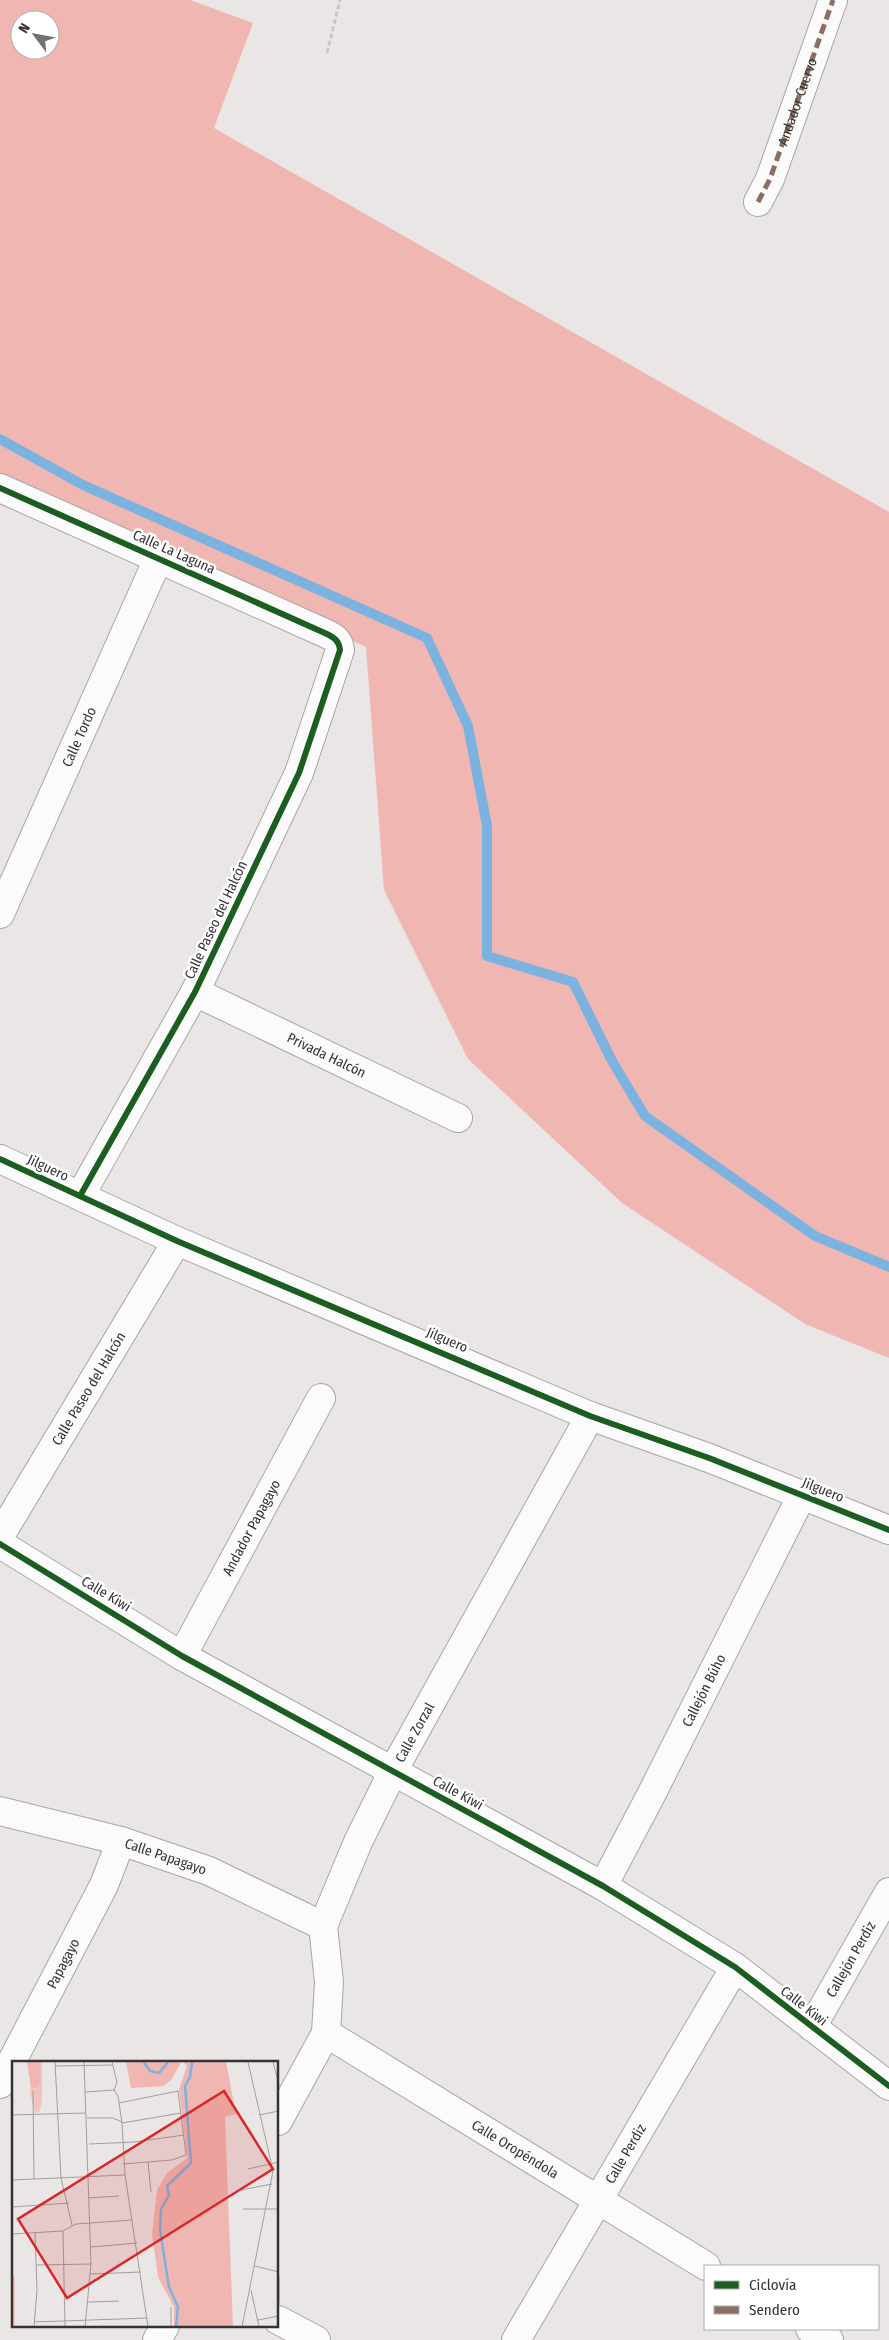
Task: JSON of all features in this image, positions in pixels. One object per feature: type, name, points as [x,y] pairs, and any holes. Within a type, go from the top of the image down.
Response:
[{"type":"street","name":"Andador Cuervo","points":[[758,202],[770,179],[833,0]]},
{"type":"street","name":"Calle La Laguna","points":[[0,488],[337,640]]},
{"type":"street","name":"Calle Tordo","points":[[0,914],[158,559]]},
{"type":"street","name":"Calle Paseo del Halcón","points":[[80,1196],[195,992],[299,773],[340,650],[337,640]]},
{"type":"street","name":"Privada Halcón","points":[[195,992],[458,1118]]},
{"type":"street","name":"Jilguero","points":[[0,1159],[178,1241],[590,1416],[709,1458],[889,1530]]},
{"type":"street","name":"Calle Paseo del Halcón","points":[[0,1536],[178,1241]]},
{"type":"street","name":"Andador Papagayo","points":[[182,1656],[321,1398]]},
{"type":"street","name":"Calle Zorzal","points":[[279,2119],[326,2033],[329,1982],[323,1926],[358,1842],[393,1771],[590,1416]]},
{"type":"street","name":"Callejón Búho","points":[[602,1886],[650,1797],[802,1495]]},
{"type":"street","name":"Calle Kiwi","points":[[0,1544],[182,1656],[602,1886],[735,1967],[889,2086]]},
{"type":"street","name":"Calle Papagayo","points":[[0,1811],[121,1841],[209,1872],[323,1926]]},
{"type":"street","name":"Papagayo","points":[[0,2084],[104,1885],[121,1841]]},
{"type":"street","name":"Callejón Perdiz","points":[[812,2027],[889,1892]]},
{"type":"street","name":"Calle Perdiz","points":[[516,2340],[735,1967]]},
{"type":"street","name":"Calle Oropéndola","points":[[326,2033],[597,2201],[704,2265]]},
{"type":"street","points":[[279,2321],[316,2340]]},
{"type":"street","points":[[157,2340],[164,2328]]},
{"type":"street","points":[[812,2330],[829,2340]]},
{"type":"path","points":[[327,53],[340,0]]},
{"type":"shaded area","points":[[0,0],[190,0],[253,23],[214,128],[889,512],[889,1358],[805,1324],[622,1203],[468,1059],[384,890],[366,647],[0,475]]},
{"type":"waterway","points":[[0,439],[83,485],[427,638],[468,726],[487,826],[487,956],[573,982],[612,1061],[645,1116],[815,1236],[889,1267]]},
{"type":"marked path","points":[[758,202],[770,179],[833,0]]},
{"type":"cycle path","points":[[0,488],[327,634],[336,640],[340,650],[299,773],[195,992],[80,1196]]},
{"type":"cycle path","points":[[0,1159],[177,1241],[590,1416],[709,1458],[889,1530]]},
{"type":"cycle path","points":[[0,1544],[182,1656],[603,1886],[735,1967],[889,2086]]}]
